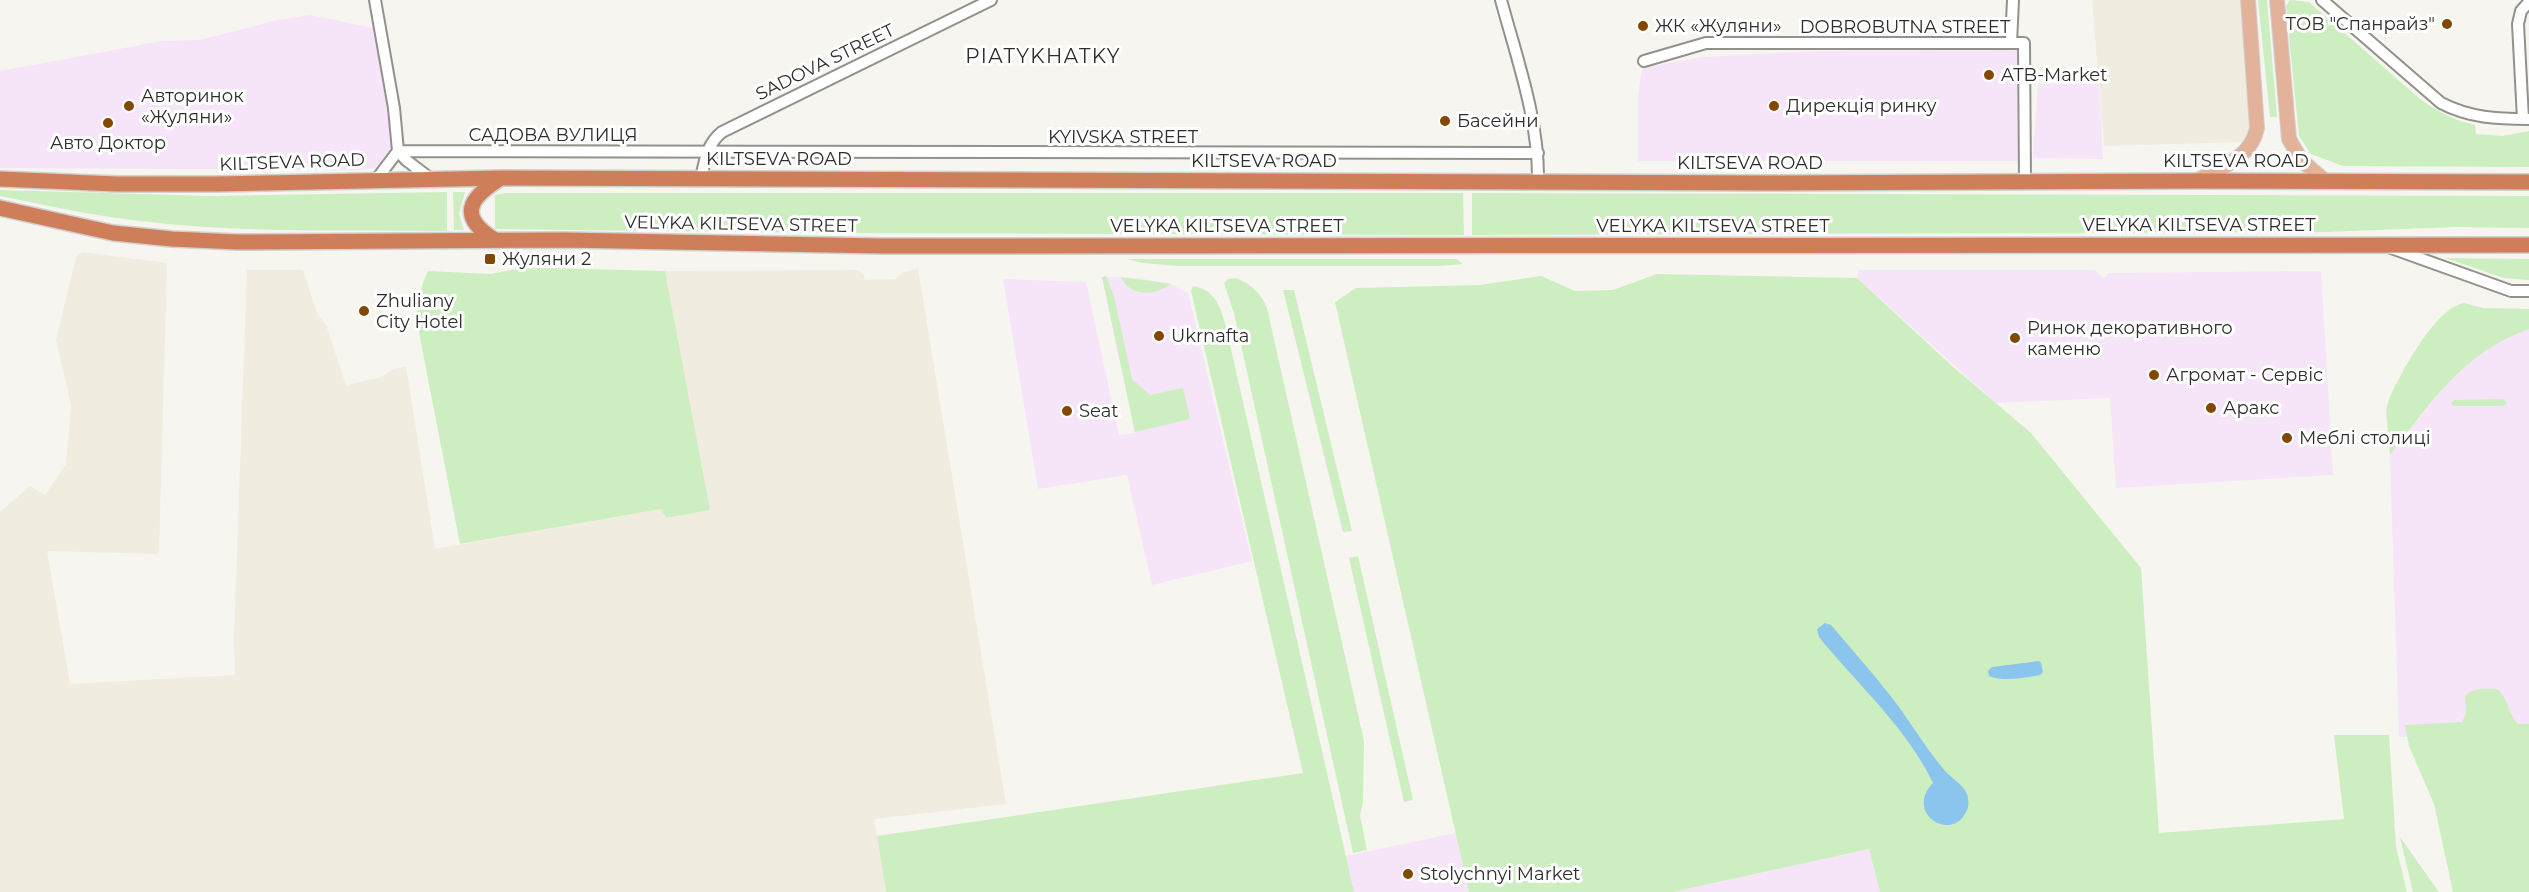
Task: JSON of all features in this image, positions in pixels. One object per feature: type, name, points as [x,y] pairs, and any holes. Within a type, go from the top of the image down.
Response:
[{"type":"highway","name":"KILTSEVA ROAD","points":[[0,179],[116,184],[501,178],[1765,183],[2324,180],[2529,182]]},
{"type":"highway","points":[[495,240],[477,227],[473,220],[472,207],[477,195],[501,178]]},
{"type":"highway","name":"VELYKA KILTSEVA STREET","points":[[0,208],[75,226],[144,237],[199,240],[495,240],[881,246],[2380,244]]},
{"type":"highway","points":[[2380,244],[2529,245]]},
{"type":"main road","points":[[2196,181],[2238,158],[2254,139],[2257,128],[2248,0]]},
{"type":"main road","points":[[2277,0],[2289,140],[2301,160],[2324,180]]},
{"type":"street","points":[[375,0],[394,108],[398,151],[430,179]]},
{"type":"street","name":"SADOVA STREET","points":[[707,151],[713,139],[736,124],[991,0]]},
{"type":"street","points":[[1501,0],[1533,124],[1538,153],[1538,181]]},
{"type":"street","points":[[2011,43],[2013,0]]},
{"type":"street","points":[[2322,0],[2441,103],[2470,115],[2486,118],[2526,119],[2518,24],[2520,11],[2529,2]]},
{"type":"street","name":"DOBROBUTNA STREET","points":[[1644,61],[1706,43],[2024,43],[2025,181]]},
{"type":"street","points":[[376,180],[398,151]]},
{"type":"street","name":"САДОВА ВУЛИЦЯ","points":[[398,151],[707,151]]},
{"type":"street","points":[[701,178],[707,151]]},
{"type":"street","name":"KYIVSKA STREET","points":[[707,151],[1008,154],[1283,151],[1538,153]]},
{"type":"street","points":[[2380,244],[2511,291],[2529,291]]},
{"type":"shaded area","points":[[2092,0],[2241,0],[2252,133],[2245,142],[2104,146]]},
{"type":"shaded area","name":"Авторинок «Жуляни»","points":[[310,15],[373,28],[391,119],[393,142],[386,161],[374,168],[362,170],[0,168],[0,71],[162,41],[199,40],[277,20]]},
{"type":"shaded area","points":[[2021,50],[2021,161],[1638,161],[1638,96],[1642,68],[1702,57],[1817,51]]},
{"type":"shaded area","points":[[2099,83],[2103,159],[2033,158],[2038,84]]},
{"type":"shaded area","points":[[82,252],[167,263],[159,554],[47,551],[70,684],[235,675],[234,638],[247,270],[303,270],[317,313],[326,325],[346,385],[379,378],[394,369],[406,366],[435,549],[661,509],[666,518],[709,510],[665,271],[856,270],[863,273],[865,280],[895,279],[903,272],[918,269],[1006,804],[874,819],[886,892],[0,892],[0,512],[30,486],[45,495],[66,464],[71,405],[56,340],[76,257]]},
{"type":"shaded area","points":[[1858,270],[2095,270],[2104,279],[2109,273],[2321,271],[2333,475],[2116,488],[2110,398],[1996,403],[1857,278]]},
{"type":"shaded area","points":[[1102,277],[1137,278],[1171,284],[1188,293],[1252,561],[1152,585],[1127,475],[1038,489],[1003,279],[1086,282],[1119,435],[1135,433]]},
{"type":"shaded area","points":[[2529,329],[2529,736],[2399,737],[2390,455],[2446,384],[2471,360],[2504,338]]},
{"type":"shaded area","name":"Stolychnyi Market","points":[[1456,833],[1469,892],[1354,892],[1346,856]]},
{"type":"shaded area","points":[[1870,849],[1880,892],[1673,892]]},
{"type":"green space","points":[[2258,0],[2267,0],[2277,117],[2270,117]]},
{"type":"green space","points":[[2290,0],[2309,2],[2420,99],[2446,115],[2475,125],[2476,134],[2502,136],[2529,131],[2529,167],[2343,166],[2311,154],[2299,136],[2286,6]]},
{"type":"green space","points":[[0,190],[212,196],[447,192],[447,231],[298,230],[186,226],[74,211],[0,196]]},
{"type":"green space","points":[[453,192],[465,192],[459,214],[464,230],[454,230]]},
{"type":"green space","points":[[505,193],[1463,193],[1464,235],[820,233],[495,229],[495,195]]},
{"type":"green space","points":[[1472,193],[2529,196],[2529,228],[2457,227],[2325,232],[1472,235]]},
{"type":"green space","points":[[2445,258],[2529,259],[2529,280],[2504,278]]},
{"type":"green space","points":[[1127,259],[1456,259],[1463,264],[1441,266],[1179,266],[1143,263]]},
{"type":"green space","points":[[517,269],[665,271],[710,510],[666,518],[661,509],[460,544],[416,317],[423,282],[428,271],[491,274]]},
{"type":"green space","points":[[1657,274],[1857,278],[1951,365],[2031,433],[2141,568],[2159,833],[2344,819],[2334,735],[2389,735],[2396,847],[2407,892],[1880,892],[1869,849],[1673,892],[1469,892],[1335,302],[1356,288],[1480,285],[1541,276],[1575,291],[1613,290]]},
{"type":"green space","points":[[1106,276],[1114,296],[1132,379],[1150,395],[1183,388],[1190,419],[1135,432],[1102,277]]},
{"type":"green space","points":[[1121,277],[1171,284],[1165,288],[1144,293],[1130,288]]},
{"type":"green space","points":[[1236,278],[1255,290],[1267,308],[1364,741],[1363,802],[1360,815],[1367,850],[1353,853],[1234,313],[1224,283],[1228,279]]},
{"type":"green space","points":[[1193,286],[1207,291],[1212,296],[1219,307],[1226,327],[1354,892],[886,892],[877,836],[1303,773],[1191,291]]},
{"type":"green space","points":[[1283,290],[1294,290],[1352,531],[1343,532]]},
{"type":"green space","points":[[2464,303],[2483,308],[2529,309],[2529,329],[2485,351],[2467,365],[2435,398],[2390,455],[2386,410],[2394,388],[2420,343],[2431,329],[2453,307]]},
{"type":"green space","points":[[2504,399],[2507,404],[2503,406],[2454,406],[2451,404],[2454,400]]},
{"type":"green space","points":[[1358,556],[1413,800],[1404,802],[1349,558]]},
{"type":"green space","points":[[2479,689],[2497,689],[2504,696],[2518,724],[2529,724],[2529,892],[2453,892],[2434,804],[2409,746],[2405,725],[2462,722],[2466,714],[2465,697],[2468,694]]},
{"type":"green space","points":[[2400,837],[2439,892],[2413,892]]},
{"type":"water","points":[[1825,623],[1831,625],[1874,676],[1945,771],[1965,791],[1968,796],[1968,806],[1959,821],[1950,825],[1941,824],[1927,814],[1924,805],[1925,794],[1933,783],[1909,743],[1895,725],[1819,637],[1817,629]]},
{"type":"water","points":[[2039,661],[2043,672],[2040,675],[2008,679],[1989,676],[1988,671],[1992,667]]},
{"type":"place","name":"ТОВ \"Спанрайз\"","points":[[2447,24]]},
{"type":"place","name":"ЖК «Жуляни»","points":[[1643,26]]},
{"type":"place","name":"ATB-Market","points":[[1989,75]]},
{"type":"place","name":"Авторинок «Жуляни»","points":[[129,106]]},
{"type":"place","name":"Дирекція ринку","points":[[1774,106]]},
{"type":"place","name":"Басейни","points":[[1445,121]]},
{"type":"place","name":"Авто Доктор","points":[[108,123]]},
{"type":"place","name":"Жуляни 2","points":[[490,259]]},
{"type":"place","name":"Zhuliany City Hotel","points":[[364,311]]},
{"type":"place","name":"Ukrnafta","points":[[1159,336]]},
{"type":"place","name":"Ринок декоративного каменю","points":[[2015,338]]},
{"type":"place","name":"Агромат - Сервіс","points":[[2154,375]]},
{"type":"place","name":"Аракс","points":[[2211,408]]},
{"type":"place","name":"Seat","points":[[1067,411]]},
{"type":"place","name":"Меблі столиці","points":[[2287,438]]},
{"type":"place","name":"Stolychnyi Market","points":[[1408,874]]},
{"type":"district","name":"PIATYKHATKY","points":[[1043,56]]}]
